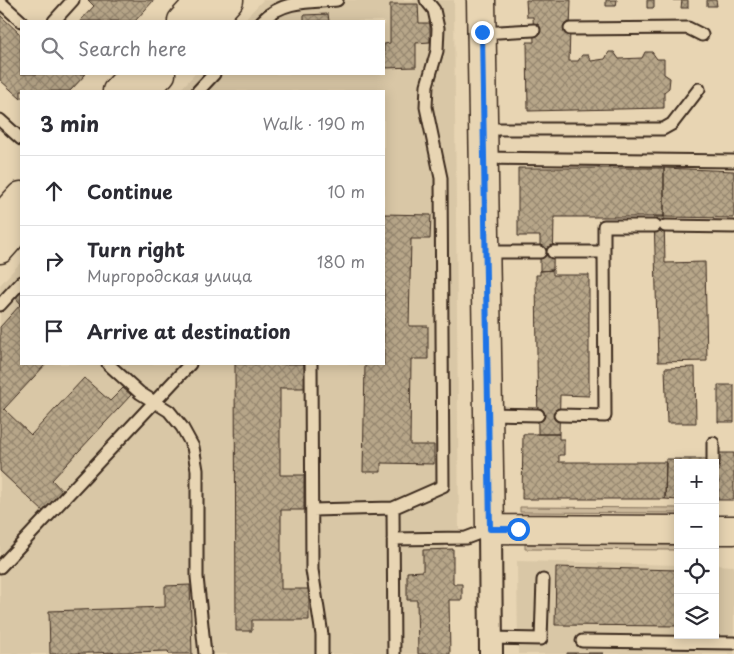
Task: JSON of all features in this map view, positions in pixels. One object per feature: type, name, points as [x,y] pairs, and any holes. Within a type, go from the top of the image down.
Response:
[{"type":"street","points":[[183,20],[201,0]]},
{"type":"street","points":[[211,20],[230,0]]},
{"type":"street","points":[[482,0],[490,646]]},
{"type":"street","points":[[118,90],[133,75]]},
{"type":"street","points":[[146,90],[160,75]]},
{"type":"street","points":[[9,233],[20,199]]},
{"type":"street","points":[[490,529],[674,530]]},
{"type":"street","points":[[719,530],[734,530]]},
{"type":"lane","points":[[55,20],[73,0]]},
{"type":"lane","points":[[263,20],[279,8],[293,4],[337,0]]},
{"type":"lane","points":[[312,510],[393,508],[443,486],[440,178],[426,107],[427,85],[437,51],[438,28],[434,10],[426,0]]},
{"type":"lane","points":[[0,2],[20,20]]},
{"type":"lane","points":[[570,30],[688,28],[702,35]]},
{"type":"lane","points":[[482,32],[534,30]]},
{"type":"lane","points":[[199,90],[213,75]]},
{"type":"lane","points":[[484,129],[663,129],[672,124],[699,89]]},
{"type":"lane","points":[[0,120],[20,138]]},
{"type":"lane","points":[[484,158],[734,161]]},
{"type":"lane","points":[[560,415],[604,416],[604,226],[734,227]]},
{"type":"lane","points":[[486,252],[540,252]]},
{"type":"lane","points":[[553,252],[604,252]]},
{"type":"lane","points":[[0,305],[20,283]]},
{"type":"lane","points":[[109,365],[140,393],[169,411],[182,427],[192,447],[197,470],[197,577],[205,654]]},
{"type":"lane","points":[[0,567],[189,365]]},
{"type":"lane","points":[[312,365],[312,570],[322,636],[322,654]]},
{"type":"lane","points":[[488,414],[538,415]]},
{"type":"lane","points":[[713,443],[713,459]]},
{"type":"lane","points":[[393,508],[394,654]]},
{"type":"lane","points":[[393,539],[466,538],[490,529]]},
{"type":"lane","points":[[490,646],[541,639],[543,580]]},
{"type":"lane","points":[[582,641],[637,648],[734,643]]},
{"type":"shaded area","points":[[263,0],[454,0],[459,530],[445,531],[445,550],[453,584],[462,584],[462,600],[449,600],[450,654],[0,654],[0,285],[20,263],[20,365],[385,365],[385,90],[180,90],[194,75],[385,75],[385,20],[244,20]]},
{"type":"shaded area","points":[[520,507],[674,508],[674,513],[520,512]]},
{"type":"shaded area","points":[[525,544],[674,545],[674,550],[525,549]]},
{"type":"shaded area","points":[[517,561],[674,565],[674,639],[719,639],[719,565],[734,566],[734,654],[518,654]]},
{"type":"building","points":[[88,0],[154,0],[136,20],[81,20],[94,6]]},
{"type":"building","points":[[526,0],[571,0],[569,61],[578,61],[582,55],[588,55],[591,61],[605,59],[609,52],[614,52],[619,59],[642,58],[645,52],[652,52],[657,59],[664,59],[664,74],[670,78],[669,88],[664,92],[664,108],[528,111],[527,42],[534,42],[533,17],[527,17]]},
{"type":"building","points":[[606,0],[617,0],[616,6],[606,6]]},
{"type":"building","points":[[647,0],[654,0],[654,8],[647,8]]},
{"type":"building","points":[[682,0],[688,0],[688,8],[681,8]]},
{"type":"building","points":[[707,0],[716,0],[717,6],[707,6]]},
{"type":"building","points":[[390,4],[418,4],[419,23],[430,23],[430,42],[416,43],[416,67],[385,68],[385,44],[390,43]]},
{"type":"building","points":[[328,14],[329,20],[304,20],[304,15]]},
{"type":"building","points":[[0,15],[20,34],[20,75],[85,75],[71,90],[20,90],[20,98],[0,80]]},
{"type":"building","points":[[518,168],[664,168],[664,217],[554,217],[553,270],[540,271],[540,236],[518,236]]},
{"type":"building","points":[[664,168],[734,171],[734,218],[664,217]]},
{"type":"building","points":[[385,214],[431,215],[430,239],[411,239],[409,326],[428,326],[428,359],[411,359],[410,445],[434,445],[434,464],[381,463],[381,472],[363,472],[365,365],[385,365]]},
{"type":"building","points":[[654,216],[664,216],[665,263],[705,262],[707,361],[658,362]]},
{"type":"building","points":[[553,270],[553,275],[589,275],[589,396],[560,395],[559,434],[538,434],[536,275],[540,275],[540,271]]},
{"type":"building","points":[[20,291],[20,303],[15,297]]},
{"type":"building","points":[[20,305],[20,365],[45,365],[4,409],[31,435],[84,378],[110,401],[123,388],[131,395],[52,480],[64,493],[45,513],[0,471],[0,327]]},
{"type":"building","points":[[235,365],[304,365],[305,388],[280,388],[280,475],[304,475],[304,510],[281,510],[281,589],[309,589],[309,620],[252,620],[252,631],[236,631]]},
{"type":"building","points":[[695,367],[696,423],[667,423],[665,368]]},
{"type":"building","points":[[718,385],[734,385],[734,422],[718,422]]},
{"type":"building","points":[[523,434],[559,434],[559,439],[564,439],[564,455],[559,455],[559,462],[666,462],[665,499],[522,499]]},
{"type":"building","points":[[719,453],[734,453],[734,500],[719,500]]},
{"type":"building","points":[[666,459],[674,459],[674,500],[665,499]]},
{"type":"building","points":[[453,549],[453,584],[462,584],[462,600],[449,600],[450,654],[418,654],[417,600],[407,600],[407,572],[423,571],[423,550]]},
{"type":"building","points":[[556,567],[674,570],[674,626],[555,625]]},
{"type":"building","points":[[190,585],[192,654],[169,654],[168,651],[50,654],[49,611],[165,607],[165,586]]},
{"type":"building","points":[[603,653],[603,654],[567,654]]},
{"type":"route","points":[[482,32],[490,529],[518,529]]}]
